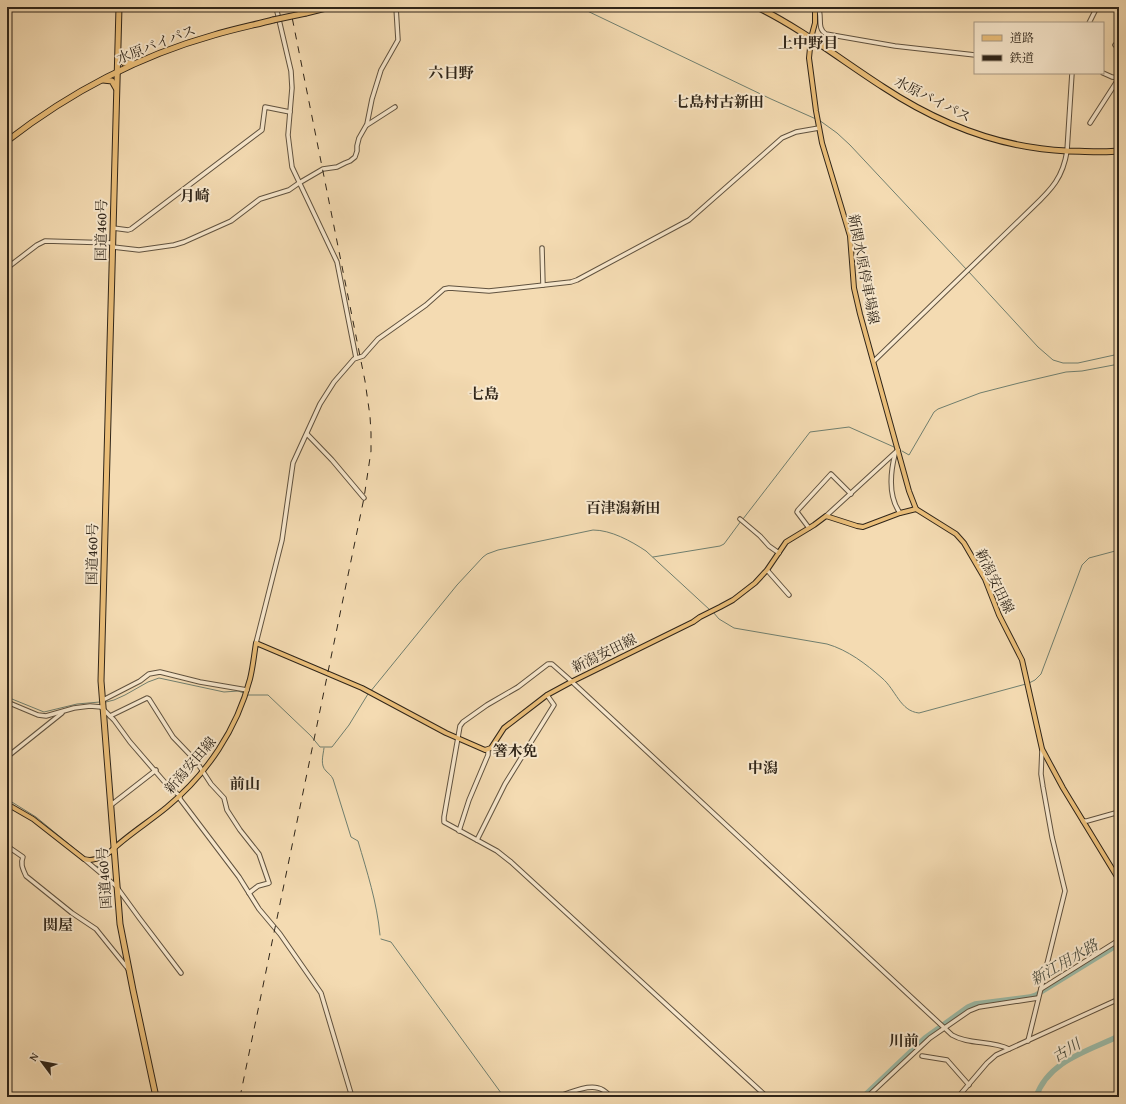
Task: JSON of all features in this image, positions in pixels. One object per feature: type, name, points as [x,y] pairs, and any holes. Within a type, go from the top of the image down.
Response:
[{"type":"highway","name":"国道460号","points":[[119,7],[101,681],[120,924],[156,1097]]},
{"type":"highway","name":"水原バイパス","points":[[7,141],[67,99],[137,62],[214,34],[330,7]]},
{"type":"highway","name":"水原バイパス","points":[[757,7],[811,38],[888,91],[940,120],[1005,142],[1037,148],[1090,152],[1119,151]]},
{"type":"highway","points":[[118,53],[124,63],[137,62]]},
{"type":"highway","points":[[101,80],[112,81],[117,89]]},
{"type":"main road","name":"新関水原停車場線","points":[[815,7],[815,23],[811,38],[809,69],[819,126],[829,167],[850,236],[854,288],[860,314],[874,361],[896,452],[912,502],[916,509]]},
{"type":"main road","name":"新潟安田線","points":[[916,509],[951,530],[964,543],[985,580],[999,615],[1018,651],[1027,681],[1042,749],[1119,880]]},
{"type":"main road","points":[[826,516],[863,527],[900,513],[916,509]]},
{"type":"main road","name":"新潟安田線","points":[[488,750],[491,748],[504,728],[547,695],[720,607],[751,587],[767,570],[786,542],[826,516]]},
{"type":"main road","name":"新潟安田線","points":[[84,858],[88,860],[98,859],[110,852],[180,796],[203,771],[226,740],[244,698],[250,679],[256,643]]},
{"type":"main road","points":[[256,643],[367,691],[458,738],[488,750]]},
{"type":"main road","points":[[7,804],[33,819],[84,858]]},
{"type":"street","points":[[276,7],[291,67],[292,88],[288,135],[290,160],[295,175],[337,262],[356,358]]},
{"type":"street","points":[[7,268],[36,244],[45,241],[113,245],[139,250],[174,245],[184,242],[231,221],[260,199],[289,190],[323,169],[337,167],[344,162],[350,162],[358,151],[357,146],[359,138],[366,126],[381,70],[398,39],[396,7]]},
{"type":"street","points":[[815,7],[820,10],[821,31],[826,34],[895,46],[974,55]]},
{"type":"street","points":[[1090,22],[1097,7]]},
{"type":"street","points":[[1119,42],[1115,44],[1119,49]]},
{"type":"street","points":[[1090,123],[1119,78],[1104,73]]},
{"type":"street","points":[[874,361],[1054,186],[1065,163],[1067,151],[1072,74]]},
{"type":"street","points":[[113,228],[131,229],[262,130],[266,107],[290,112]]},
{"type":"street","points":[[366,126],[395,107]]},
{"type":"street","points":[[256,643],[282,540],[293,463],[320,404],[329,390],[356,358],[363,356],[378,339],[426,305],[444,289],[449,288],[489,291],[571,282],[577,280],[689,220],[782,138],[796,132],[819,126]]},
{"type":"street","points":[[542,248],[543,285]]},
{"type":"street","points":[[307,434],[332,460],[364,498]]},
{"type":"street","points":[[826,516],[896,452]]},
{"type":"street","points":[[896,452],[892,464],[892,493],[894,504],[900,513]]},
{"type":"street","points":[[809,528],[797,512],[831,474],[851,494]]},
{"type":"street","points":[[741,520],[760,536],[769,546],[779,553]]},
{"type":"street","points":[[767,570],[789,594]]},
{"type":"street","points":[[766,1097],[511,862],[497,851],[444,822],[460,726],[463,722],[487,705],[518,686],[548,664],[552,664],[942,1026],[959,1039],[994,1044],[1009,1050]]},
{"type":"street","points":[[7,702],[38,715],[46,716],[90,706],[101,707],[149,674],[160,672],[200,682],[247,690]]},
{"type":"street","points":[[477,840],[505,784],[554,705],[547,695]]},
{"type":"street","points":[[110,716],[147,698],[149,699],[173,737],[196,761],[211,784],[224,798],[227,810],[240,830],[259,854],[269,883],[258,886],[249,893]]},
{"type":"street","points":[[103,705],[130,742],[156,770],[168,786],[180,796],[180,799],[249,893],[261,912],[280,934],[321,993],[352,1097]]},
{"type":"street","points":[[7,757],[64,712]]},
{"type":"street","points":[[1028,1041],[1065,891],[1052,837],[1043,787],[1042,749]]},
{"type":"street","points":[[459,831],[469,800],[488,755],[488,750]]},
{"type":"street","points":[[111,805],[156,770]]},
{"type":"street","points":[[1083,821],[1119,812]]},
{"type":"street","points":[[7,846],[23,856],[23,868],[26,876],[72,914],[96,929],[129,971]]},
{"type":"street","points":[[84,858],[92,867],[116,886],[181,973]]},
{"type":"street","points":[[1040,990],[1119,940]]},
{"type":"street","points":[[867,1097],[942,1026],[973,1009],[1038,997]]},
{"type":"street","points":[[958,1097],[996,1055],[1119,999]]},
{"type":"street","points":[[922,1056],[947,1060],[969,1085]]},
{"type":"street","points":[[557,1097],[587,1088],[598,1088],[605,1091],[611,1097]]},
{"type":"waterway","points":[[579,7],[816,119]]},
{"type":"waterway","points":[[819,120],[850,145],[967,270]]},
{"type":"waterway","points":[[969,272],[1038,347],[1053,360],[1063,363],[1078,363],[1119,354]]},
{"type":"waterway","points":[[902,451],[909,455],[934,412],[938,409],[980,393],[1019,383],[1066,372],[1082,371],[1119,364]]},
{"type":"waterway","points":[[743,519],[810,432],[849,427],[894,447]]},
{"type":"waterway","points":[[653,557],[720,546],[724,544],[741,521]]},
{"type":"waterway","points":[[370,692],[457,585],[483,557],[498,550],[593,530],[600,530],[614,534],[646,551],[710,610]]},
{"type":"waterway","points":[[1029,683],[1041,674],[1082,565],[1089,558],[1119,550]]},
{"type":"waterway","points":[[713,612],[719,619],[734,628],[827,644],[842,650],[863,663],[882,678],[907,708],[919,713],[1026,684]]},
{"type":"waterway","points":[[106,702],[114,700],[148,682],[159,678],[224,692],[238,691],[244,693]]},
{"type":"waterway","points":[[247,695],[268,695],[311,736],[320,747],[332,747],[349,725],[368,694]]},
{"type":"waterway","points":[[7,697],[44,712],[77,704],[100,702]]},
{"type":"waterway","points":[[324,748],[322,760],[323,766],[333,779],[351,837],[358,841],[374,899],[380,935]]},
{"type":"waterway","points":[[7,799],[36,817],[81,854]]},
{"type":"waterway","points":[[381,939],[391,942],[504,1097]]},
{"type":"waterway","name":"新江用水路","points":[[863,1097],[925,1038],[968,1007],[975,1004],[1036,995],[1119,944]]},
{"type":"waterway","name":"古川","points":[[1036,1097],[1050,1074],[1059,1066],[1082,1052],[1119,1036]]},
{"type":"railway","points":[[240,1097],[364,498],[371,451],[370,416],[365,381],[290,7]]},
{"type":"district","name":"上中野目","points":[[808,42]]},
{"type":"district","name":"六日野","points":[[451,72]]},
{"type":"district","name":"七島村古新田","points":[[719,101]]},
{"type":"district","name":"月崎","points":[[195,195]]},
{"type":"district","name":"七島","points":[[484,393]]},
{"type":"district","name":"百津潟新田","points":[[623,507]]},
{"type":"district","name":"箸木免","points":[[515,750]]},
{"type":"district","name":"中潟","points":[[763,767]]},
{"type":"district","name":"前山","points":[[245,783]]},
{"type":"district","name":"関屋","points":[[58,924]]},
{"type":"district","name":"川前","points":[[904,1040]]}]
